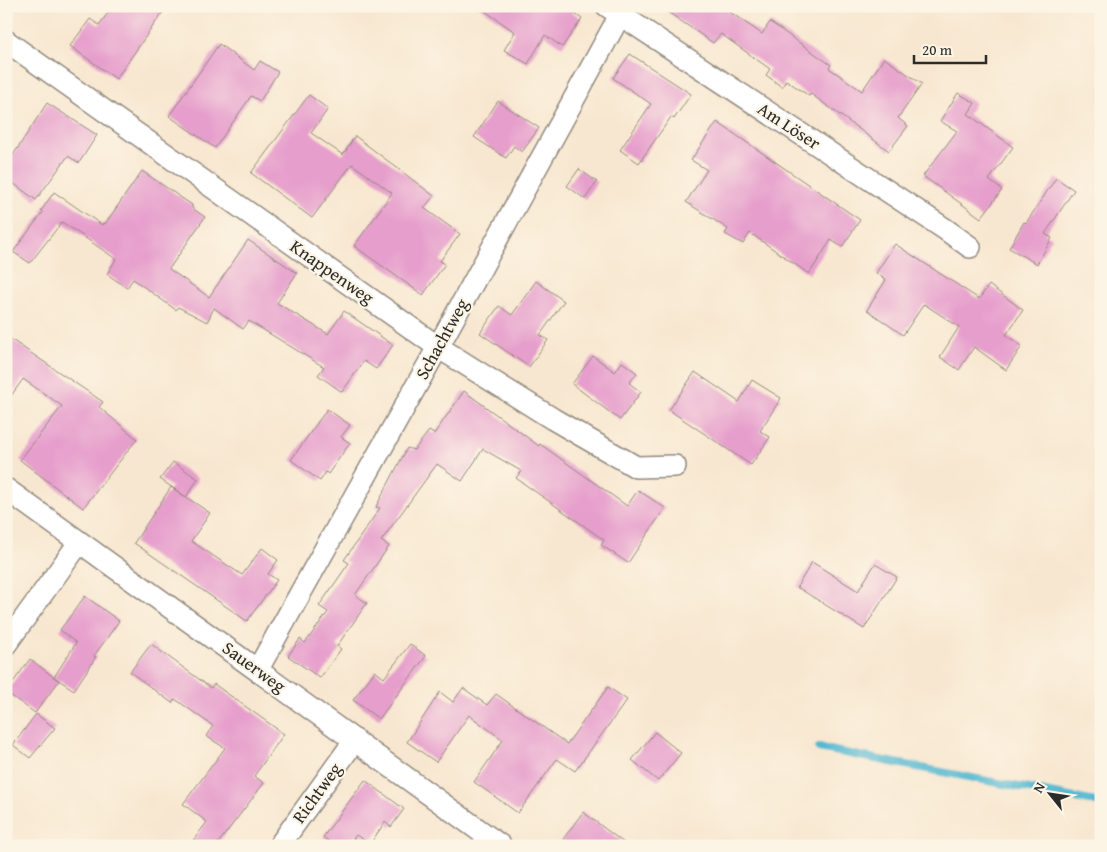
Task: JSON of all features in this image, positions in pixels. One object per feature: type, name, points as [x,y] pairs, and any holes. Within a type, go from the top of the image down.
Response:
[{"type":"street","name":"Am Löser","points":[[617,9],[970,247]]},
{"type":"street","name":"Schachtweg","points":[[258,669],[438,347],[617,9]]},
{"type":"street","name":"Knappenweg","points":[[6,41],[438,347],[553,419],[636,467],[675,466]]},
{"type":"street","name":"Sauerweg","points":[[6,489],[501,846]]},
{"type":"street","points":[[6,644],[79,543]]},
{"type":"street","name":"Richtweg","points":[[279,846],[355,740]]},
{"type":"building","points":[[113,6],[167,6],[116,79],[70,46],[90,19],[99,25]]},
{"type":"building","points":[[478,6],[564,6],[582,19],[562,47],[545,35],[528,64],[504,50],[515,32]]},
{"type":"building","points":[[659,6],[721,6],[762,34],[770,22],[831,65],[829,68],[862,91],[884,58],[922,84],[898,118],[908,126],[889,151],[811,94],[809,96],[786,80],[782,87],[766,75],[770,69],[721,34],[713,43]]},
{"type":"building","points":[[219,44],[254,70],[260,61],[278,72],[260,101],[251,96],[215,148],[169,116]]},
{"type":"building","points":[[630,54],[691,94],[674,119],[671,117],[639,163],[620,150],[651,104],[613,78]]},
{"type":"building","points":[[958,93],[975,103],[968,114],[1013,147],[989,180],[1002,190],[981,218],[923,176],[957,131],[940,121]]},
{"type":"building","points":[[309,95],[328,109],[311,133],[343,155],[355,136],[434,196],[424,208],[460,234],[440,261],[445,264],[423,295],[354,246],[392,193],[352,164],[312,218],[251,173]]},
{"type":"building","points":[[498,101],[539,128],[522,152],[514,146],[506,158],[474,137]]},
{"type":"building","points":[[47,103],[97,135],[79,163],[68,156],[36,200],[6,178],[6,166]]},
{"type":"building","points":[[717,122],[860,220],[842,247],[831,240],[809,274],[750,233],[743,244],[725,234],[728,229],[686,202],[707,170],[691,160]]},
{"type":"building","points":[[579,169],[597,182],[585,199],[567,186]]},
{"type":"building","points":[[142,171],[192,205],[192,208],[205,217],[169,269],[209,297],[248,240],[297,273],[277,303],[328,334],[344,311],[393,345],[376,369],[364,361],[342,392],[318,375],[324,367],[249,321],[243,329],[214,308],[207,322],[178,307],[176,310],[133,279],[127,288],[107,274],[116,259],[62,222],[30,263],[13,252],[43,212],[41,211],[54,192],[102,225],[103,223],[105,224]]},
{"type":"building","points":[[1056,178],[1074,190],[1045,234],[1052,238],[1037,264],[1009,248],[1024,222],[1026,223]]},
{"type":"building","points":[[895,244],[979,299],[989,285],[1023,310],[1006,335],[1022,346],[1006,370],[974,347],[959,370],[940,357],[959,327],[924,304],[903,335],[867,310],[886,280],[876,273]]},
{"type":"building","points":[[536,281],[564,301],[540,335],[548,340],[529,367],[480,333],[499,306],[512,315]]},
{"type":"building","points":[[6,336],[103,402],[99,407],[137,439],[83,508],[20,460],[62,406],[23,379],[6,403]]},
{"type":"building","points":[[593,356],[615,372],[622,362],[637,373],[629,383],[641,392],[620,420],[572,384]]},
{"type":"building","points":[[695,372],[739,402],[752,380],[781,398],[760,431],[770,437],[751,465],[669,410]]},
{"type":"building","points":[[464,391],[539,446],[540,444],[627,506],[638,490],[665,508],[628,563],[601,545],[604,540],[516,478],[521,471],[483,449],[462,481],[437,464],[381,541],[389,546],[355,595],[367,603],[337,646],[341,649],[320,678],[288,656],[300,639],[305,643],[328,612],[319,606],[349,563],[344,560],[380,508],[376,507],[407,448],[414,450],[429,431],[434,434]]},
{"type":"building","points":[[327,409],[350,425],[341,437],[350,443],[328,474],[326,472],[320,481],[291,460]]},
{"type":"building","points":[[173,462],[198,479],[186,497],[160,479]]},
{"type":"building","points":[[171,487],[210,513],[191,541],[242,575],[262,548],[278,560],[268,574],[277,580],[247,621],[134,543]]},
{"type":"building","points":[[812,562],[858,591],[875,564],[897,577],[864,629],[797,587]]},
{"type":"building","points":[[85,596],[119,621],[94,656],[96,657],[74,690],[54,677],[76,643],[60,630]]},
{"type":"building","points":[[151,644],[211,688],[214,684],[284,734],[254,776],[264,783],[216,846],[189,846],[207,822],[183,804],[225,748],[206,736],[213,726],[175,699],[172,703],[130,672]]},
{"type":"building","points":[[410,644],[426,656],[379,719],[353,700],[375,671],[384,678]]},
{"type":"building","points":[[30,659],[59,681],[35,713],[6,692]]},
{"type":"building","points":[[608,687],[627,700],[575,771],[557,759],[518,813],[474,782],[503,740],[469,715],[436,762],[407,742],[440,692],[453,702],[463,688],[487,705],[496,694],[567,744]]},
{"type":"building","points":[[36,714],[55,728],[30,758],[13,745]]},
{"type":"building","points":[[655,732],[681,753],[658,781],[632,760]]},
{"type":"building","points":[[365,780],[404,809],[391,827],[385,822],[370,844],[356,835],[348,846],[335,846],[323,837]]},
{"type":"building","points":[[583,812],[628,846],[558,846]]},
{"type":"waterway","points":[[819,748],[1101,803]]}]
